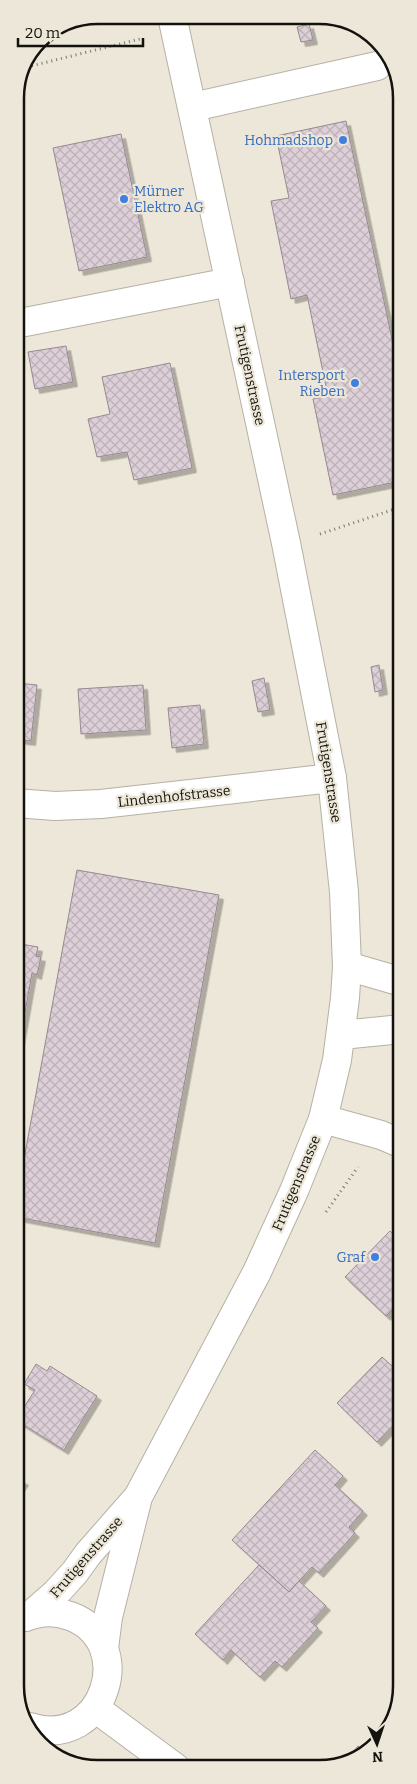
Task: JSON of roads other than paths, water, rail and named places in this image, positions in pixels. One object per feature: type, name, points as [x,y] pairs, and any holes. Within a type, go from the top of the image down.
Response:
[{"type":"main road","name":"Frutigenstrasse","points":[[24,1618],[56,1593],[138,1497],[258,1272],[304,1169],[323,1119],[337,1060],[346,998],[347,966],[343,882],[332,778],[286,543],[174,24]]},
{"type":"main road","points":[[193,107],[377,66]]},
{"type":"main road","points":[[24,322],[230,282]]},
{"type":"main road","name":"Lindenhofstrasse","points":[[24,804],[55,806],[101,804],[332,778]]},
{"type":"main road","points":[[347,966],[393,979]]},
{"type":"main road","points":[[341,1034],[393,1030]]},
{"type":"main road","points":[[323,1119],[393,1140]]},
{"type":"main road","name":"Frutigenstrasse","points":[[104,1648],[108,1617],[138,1497]]},
{"type":"main road","points":[[24,1618],[46,1612],[61,1613],[74,1618],[87,1625],[96,1635],[104,1648],[108,1663],[108,1679],[104,1695],[95,1708],[76,1724],[48,1730],[37,1728]]},
{"type":"main road","points":[[95,1708],[165,1760]]},
{"type":"main road","points":[[55,1746],[64,1728]]},
{"type":"place","name":"Hohmadshop","points":[[343,140]]},
{"type":"place","name":"Mürner Elektro AG","points":[[124,199]]},
{"type":"place","name":"Intersport Rieben","points":[[355,383]]},
{"type":"place","name":"Graf","points":[[375,1257]]}]
